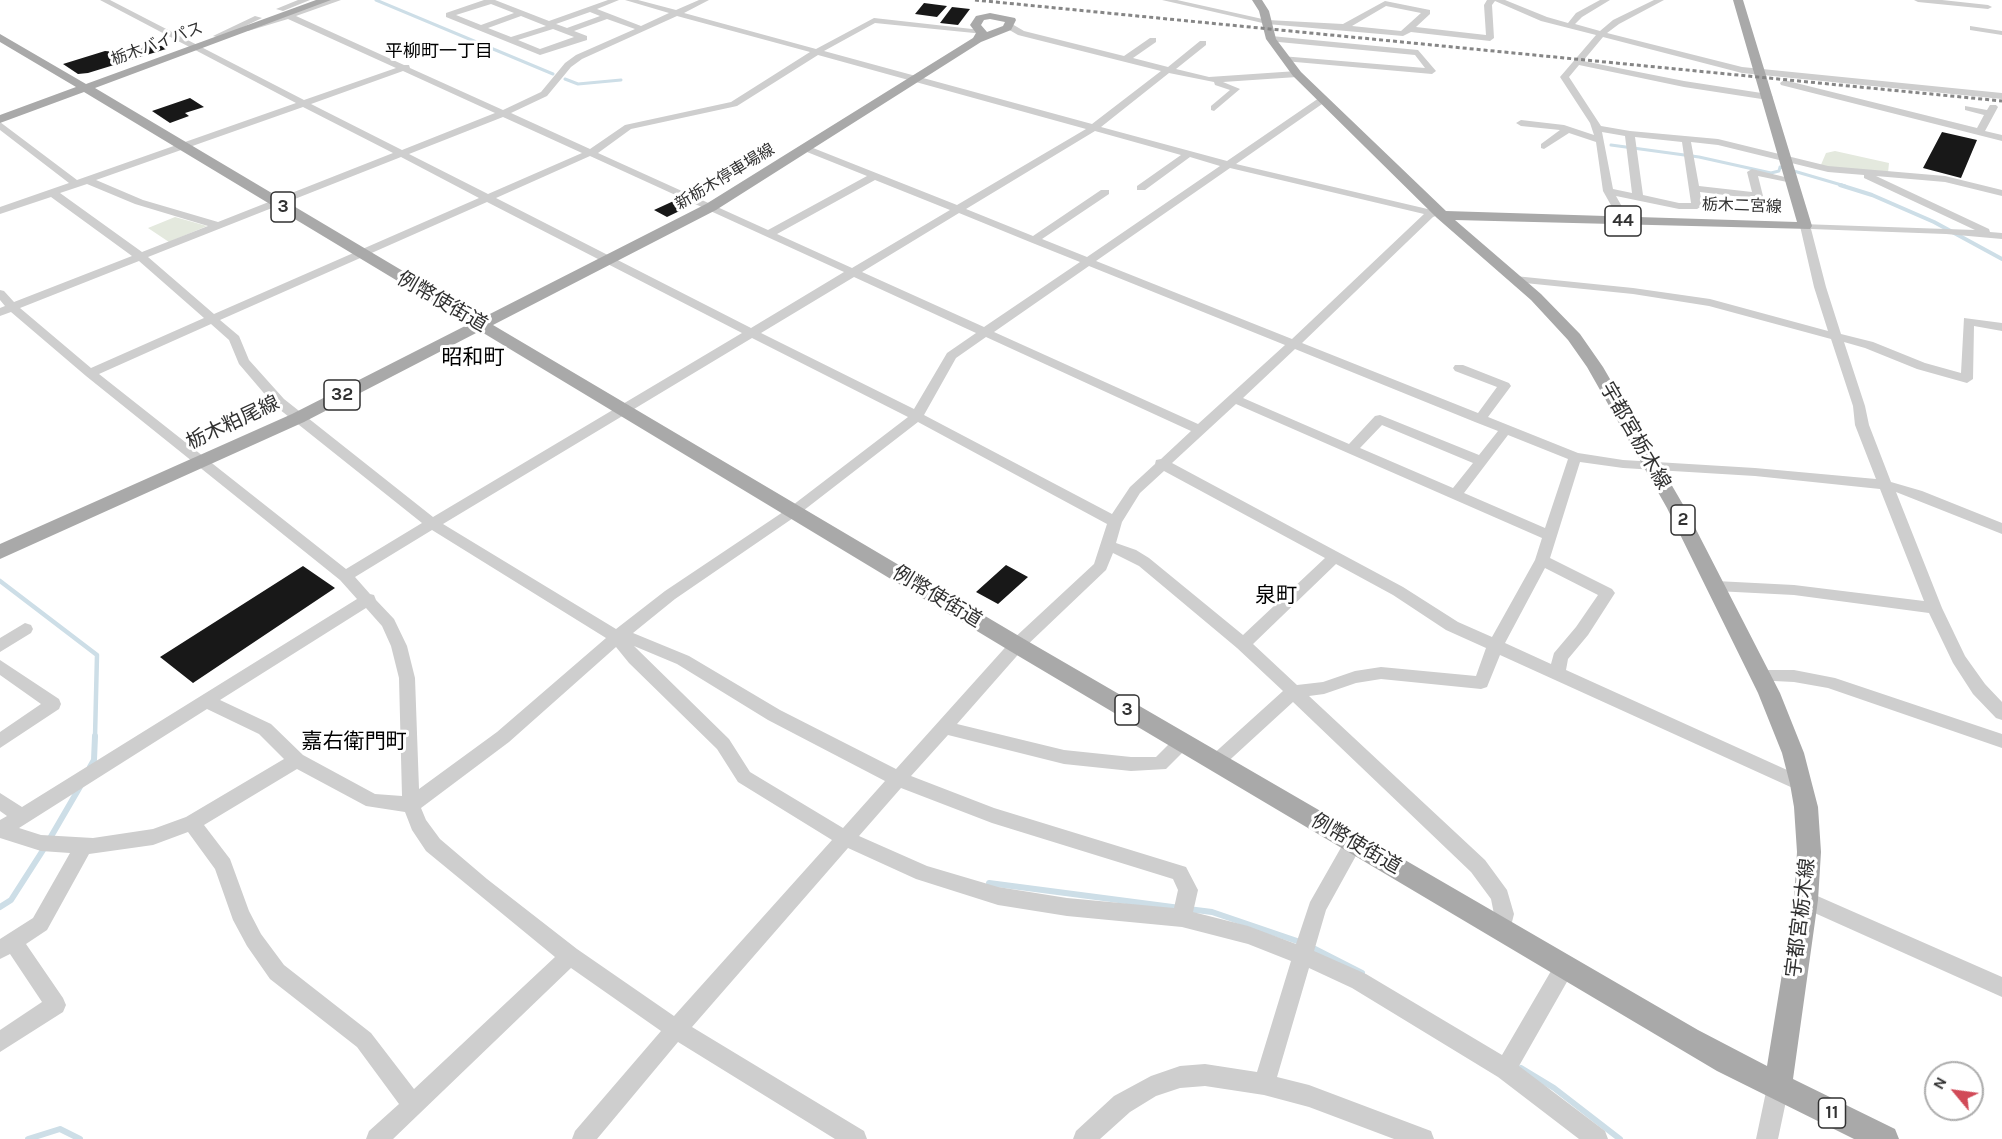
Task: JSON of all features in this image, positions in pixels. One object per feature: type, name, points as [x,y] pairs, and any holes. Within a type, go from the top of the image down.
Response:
[{"type":"main road","name":"宇都宮栃木線","points":[[1257,0],[1267,22],[1271,39],[1297,74],[1436,214],[1515,279],[1574,337],[1595,367],[1653,466],[1760,675],[1793,753],[1806,807],[1809,852],[1806,900],[1778,1087]]},
{"type":"main road","name":"栃木二宮線","points":[[1436,214],[1805,226],[1738,0]]},
{"type":"main road","name":"栃木バイパス","points":[[192,47],[216,36],[327,1]]},
{"type":"main road","name":"栃木バイパス","points":[[0,114],[327,1]]},
{"type":"main road","points":[[990,16],[1008,19],[1011,22],[1009,26],[996,32],[978,32],[980,18],[990,16]]},
{"type":"main road","name":"新栃木停車場線","points":[[480,325],[711,207],[915,80],[978,32]]},
{"type":"main road","name":"例幣使街道","points":[[0,37],[360,254],[1215,762],[1727,1061],[1884,1139]]},
{"type":"main road","name":"栃木バイパス","points":[[0,120],[84,86]]},
{"type":"main road","name":"栃木粕尾線","points":[[2,550],[298,418],[480,325]]},
{"type":"street","points":[[104,0],[302,104],[917,416],[1115,522]]},
{"type":"street","points":[[216,36],[306,0]]},
{"type":"street","points":[[512,40],[615,0]]},
{"type":"street","points":[[629,0],[1226,165],[1436,214]]},
{"type":"street","points":[[6,309],[505,113],[544,94],[568,65],[603,45],[705,0]]},
{"type":"street","points":[[1166,0],[1267,22],[1403,34],[1427,12],[1386,3],[1344,27]]},
{"type":"street","points":[[1409,29],[1490,38],[1488,5],[1491,0]]},
{"type":"street","points":[[1498,0],[1526,13],[1601,35],[2002,138]]},
{"type":"street","points":[[1569,26],[1579,15],[1606,0]]},
{"type":"street","points":[[1624,221],[1608,191],[1596,128],[1589,112],[1564,77],[1601,35],[1616,22],[1660,0]]},
{"type":"street","points":[[1918,0],[1992,7],[1981,0]]},
{"type":"street","points":[[582,37],[540,52],[449,15],[489,1],[603,45]]},
{"type":"street","points":[[590,9],[640,28]]},
{"type":"street","points":[[480,28],[521,13]]},
{"type":"street","points":[[289,15],[1200,430]]},
{"type":"street","points":[[567,31],[607,16]]},
{"type":"street","points":[[90,373],[592,152],[628,127],[734,104],[816,52],[874,20],[978,32]]},
{"type":"street","points":[[1009,26],[1021,33]]},
{"type":"street","points":[[1973,28],[2002,33]]},
{"type":"street","points":[[996,32],[1021,33],[1216,80],[1297,74]]},
{"type":"street","points":[[1271,39],[1418,53],[1432,71],[1284,58]]},
{"type":"street","points":[[1126,59],[1153,40]]},
{"type":"street","points":[[345,576],[1093,128],[1203,43]]},
{"type":"street","points":[[1576,62],[1684,84],[1767,97]]},
{"type":"street","points":[[0,211],[406,67]]},
{"type":"street","points":[[1761,76],[2002,96]]},
{"type":"street","points":[[1214,108],[1236,89],[1216,83],[1216,80]]},
{"type":"street","points":[[206,701],[265,729],[297,760],[372,801],[411,805],[522,722],[618,637],[679,589],[794,511],[917,416],[951,356],[1322,100]]},
{"type":"street","points":[[1968,108],[1992,110],[1980,132]]},
{"type":"street","points":[[1521,123],[1567,130],[1599,140]]},
{"type":"street","points":[[0,125],[76,184]]},
{"type":"street","points":[[1596,128],[1630,134],[1718,142],[1789,170]]},
{"type":"street","points":[[1544,146],[1567,130]]},
{"type":"street","points":[[1630,134],[1638,197]]},
{"type":"street","points":[[1608,191],[1679,206],[1697,206],[1686,139]]},
{"type":"street","points":[[805,148],[1575,457],[1653,466],[1755,472],[1886,485],[1917,494],[2002,529]]},
{"type":"street","points":[[1141,188],[1188,154]]},
{"type":"street","points":[[1694,188],[1758,196],[1752,172],[1789,170],[1945,179],[2002,193]]},
{"type":"street","points":[[1862,174],[1999,236]]},
{"type":"street","points":[[771,233],[875,176]]},
{"type":"street","points":[[87,180],[139,202],[219,226]]},
{"type":"street","points":[[51,192],[141,256],[235,339],[243,361],[279,402],[433,524],[618,637],[635,659],[723,744],[744,777],[845,838],[923,873],[998,896],[1067,907],[1182,918],[1248,935],[1303,956],[1359,981],[1506,1069],[1597,1139]]},
{"type":"street","points":[[1034,240],[1105,192]]},
{"type":"street","points":[[583,1139],[676,1029],[1017,645],[1101,566],[1115,522],[1135,490],[1436,214]]},
{"type":"street","points":[[1999,236],[1946,231],[1805,226],[1834,336],[1859,406],[1863,425],[1934,608],[1959,659],[1979,689],[2002,713]]},
{"type":"street","points":[[1515,279],[1633,291],[1710,303],[1869,345],[1921,366],[1967,379],[1968,321],[2002,327]]},
{"type":"street","points":[[0,294],[6,309],[345,576],[388,623],[399,646],[407,678],[411,805],[418,824],[434,845],[480,885],[570,956],[676,1029],[856,1139]]},
{"type":"street","points":[[1459,368],[1505,386],[1480,419]]},
{"type":"street","points":[[1234,399],[1550,536]]},
{"type":"street","points":[[1351,450],[1380,419],[1481,461]]},
{"type":"street","points":[[1455,495],[1506,429]]},
{"type":"street","points":[[1215,762],[1293,692],[1324,688],[1355,677],[1381,674],[1481,683],[1495,647],[1542,560],[1575,457]]},
{"type":"street","points":[[1161,464],[1398,591],[1452,626],[1801,784]]},
{"type":"street","points":[[1108,546],[1131,554],[1144,562],[1243,644],[1478,866],[1500,896],[1504,914],[1502,928]]},
{"type":"street","points":[[1243,644],[1334,558]]},
{"type":"street","points":[[1542,560],[1607,593],[1560,657],[1557,675]]},
{"type":"street","points":[[1716,586],[1794,590],[1934,608]]},
{"type":"street","points":[[0,830],[369,600]]},
{"type":"street","points":[[0,646],[26,629]]},
{"type":"street","points":[[618,637],[632,639],[683,660],[774,715],[898,779],[992,815],[1179,873],[1188,890],[1182,918]]},
{"type":"street","points":[[0,666],[53,704],[0,741]]},
{"type":"street","points":[[1760,675],[1794,676],[1829,682],[2002,741]]},
{"type":"street","points":[[944,728],[1065,757],[1131,765],[1160,764],[1182,742]]},
{"type":"street","points":[[0,830],[41,843],[84,846],[153,837],[192,823],[297,760]]},
{"type":"street","points":[[0,801],[22,816]]},
{"type":"street","points":[[192,823],[223,865],[240,914],[254,940],[277,972],[364,1040],[413,1105]]},
{"type":"street","points":[[1264,1084],[1317,908],[1354,843]]},
{"type":"street","points":[[0,1042],[56,1005],[6,946],[40,924],[84,846]]},
{"type":"street","points":[[1806,900],[2002,987]]},
{"type":"street","points":[[377,1139],[570,956]]},
{"type":"street","points":[[1506,1069],[1565,966]]},
{"type":"street","points":[[1084,1139],[1122,1104],[1150,1087],[1180,1077],[1205,1075],[1264,1084],[1309,1096],[1423,1139]]},
{"type":"street","points":[[1767,1139],[1778,1087]]},
{"type":"shaded area","points":[[1835,151],[1889,163],[1888,173],[1820,167],[1826,153]]},
{"type":"shaded area","points":[[175,217],[207,226],[169,242],[148,228]]},
{"type":"building","points":[[924,3],[947,6],[937,17],[915,14]]},
{"type":"building","points":[[952,7],[970,9],[958,25],[940,23]]},
{"type":"building","points":[[154,41],[166,49],[88,73],[78,74],[63,64],[105,51],[116,52]]},
{"type":"building","points":[[190,98],[204,107],[185,113],[189,116],[170,123],[152,111]]},
{"type":"building","points":[[1942,132],[1977,140],[1961,178],[1923,168]]},
{"type":"building","points":[[678,199],[692,205],[667,217],[654,210]]},
{"type":"building","points":[[1006,565],[1028,577],[998,604],[976,592]]},
{"type":"building","points":[[303,566],[335,588],[193,683],[160,657]]},
{"type":"waterway","points":[[376,0],[553,74]]},
{"type":"waterway","points":[[565,79],[578,84],[621,80]]},
{"type":"waterway","points":[[1611,145],[1699,157],[1771,173],[1779,171],[1780,167],[1845,186]]},
{"type":"waterway","points":[[1840,185],[1872,195],[1934,222],[2002,259]]},
{"type":"waterway","points":[[0,581],[97,655],[95,737]]},
{"type":"waterway","points":[[90,767],[94,760],[95,736]]},
{"type":"waterway","points":[[49,840],[81,785]]},
{"type":"waterway","points":[[0,907],[11,900],[45,847]]},
{"type":"waterway","points":[[989,883],[1180,908]]},
{"type":"waterway","points":[[1188,909],[1212,912],[1300,942]]},
{"type":"waterway","points":[[1311,947],[1362,973]]},
{"type":"waterway","points":[[1521,1068],[1554,1088],[1620,1139]]},
{"type":"waterway","points":[[28,1139],[60,1129],[80,1139]]},
{"type":"railway","points":[[975,0],[2002,101]]},
{"type":"district","name":"平柳町一丁目","points":[[439,52]]},
{"type":"district","name":"昭和町","points":[[473,358]]},
{"type":"district","name":"泉町","points":[[1276,596]]},
{"type":"district","name":"嘉右衛門町","points":[[354,742]]}]
